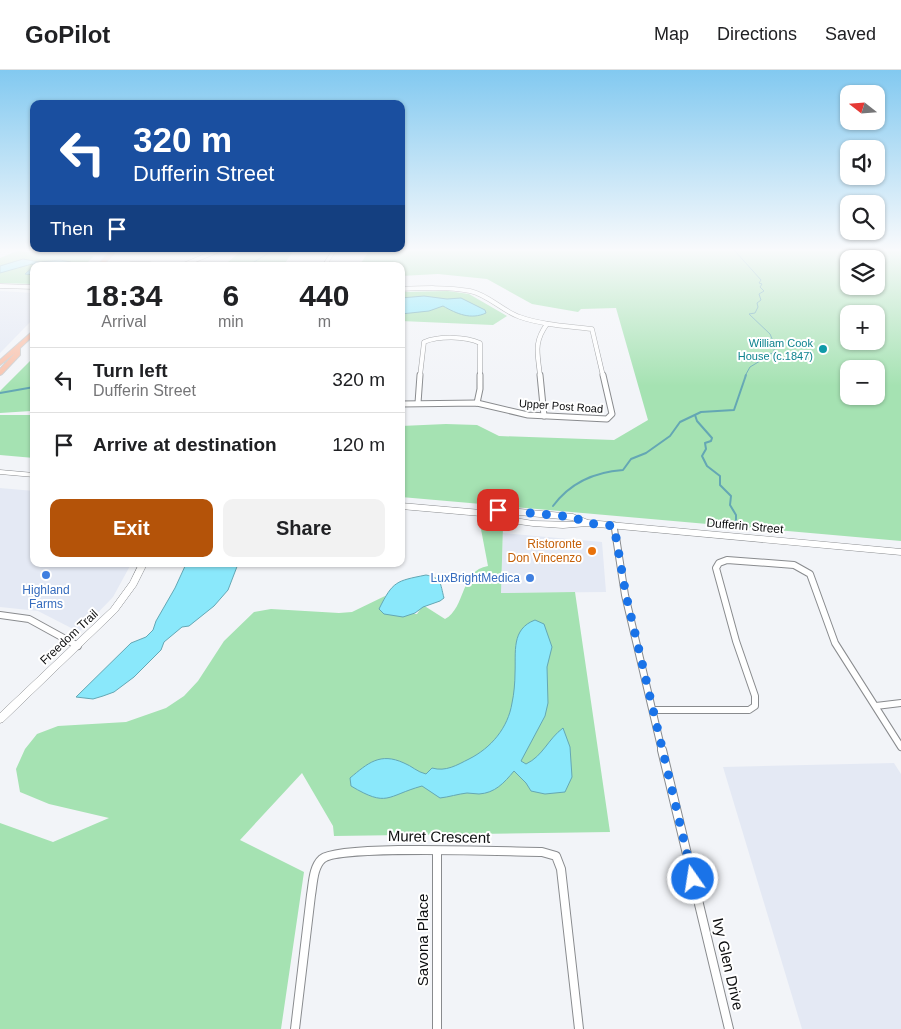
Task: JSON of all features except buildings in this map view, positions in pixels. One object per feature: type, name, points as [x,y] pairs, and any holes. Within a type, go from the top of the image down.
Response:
[{"type":"main road","points":[[0,364],[30,336]]},
{"type":"main road","points":[[0,373],[18,354],[17,349]]},
{"type":"main road","points":[[0,472],[30,475]]},
{"type":"main road","name":"Dufferin Street","points":[[405,506],[481,513],[495,519],[573,526],[587,523],[901,552]]},
{"type":"main road","name":"Freedom Trail","points":[[0,719],[114,610],[130,588],[140,567]]},
{"type":"street","name":"Upper Post Road","points":[[405,404],[478,403],[515,413],[544,416],[607,419],[612,416],[592,330],[548,324],[514,315],[483,296]]},
{"type":"street","points":[[544,416],[537,342],[548,324]]},
{"type":"street","points":[[418,403],[424,342],[433,339],[473,340],[480,343],[480,390],[478,403]]},
{"type":"street","name":"Ivy Glen Drive","points":[[614,526],[624,588],[729,1029]]},
{"type":"street","points":[[653,710],[749,710],[755,706],[751,684],[736,641],[716,565],[720,561],[727,560],[794,565],[810,574],[834,643],[901,747]]},
{"type":"street","points":[[0,615],[29,619],[78,646]]},
{"type":"street","points":[[876,706],[901,703]]},
{"type":"street","name":"Muret Crescent","points":[[295,1029],[314,875],[322,859],[333,853],[370,850],[542,852],[556,856],[561,869],[579,1029]]},
{"type":"street","name":"Savona Place","points":[[437,1029],[438,852]]},
{"type":"shaded area","points":[[0,296],[30,296],[30,322],[0,353]]},
{"type":"shaded area","points":[[0,488],[30,491],[30,567],[129,567],[113,597],[79,632],[38,611],[0,607]]},
{"type":"shaded area","points":[[503,533],[602,542],[606,592],[501,593]]},
{"type":"shaded area","points":[[894,763],[901,774],[901,1029],[802,1029],[723,767]]},
{"type":"green space","points":[[405,296],[472,296],[507,316],[493,325],[405,321]]},
{"type":"green space","points":[[517,296],[901,296],[901,541],[405,497],[405,426],[477,425],[499,436],[614,440],[648,420],[616,308],[581,309],[578,312],[532,304]]},
{"type":"green space","points":[[30,361],[30,411],[0,413],[0,391]]},
{"type":"green space","points":[[0,415],[30,415],[30,458],[0,455]]},
{"type":"green space","points":[[480,524],[503,527],[501,593],[575,592],[610,832],[334,836],[333,826],[302,773],[240,840],[304,872],[281,1029],[0,1029],[0,823],[53,842],[109,818],[49,804],[20,792],[16,769],[25,749],[37,734],[58,726],[126,722],[166,708],[184,696],[198,681],[224,641],[254,612],[271,609],[352,612],[385,596],[382,612],[417,614],[423,605],[445,619],[457,607],[472,574],[488,566]]},
{"type":"water","points":[[424,296],[447,299],[461,298],[485,310],[486,313],[469,316],[443,306],[429,311],[405,314],[405,298]]},
{"type":"water","points":[[185,567],[237,567],[228,590],[214,606],[189,626],[182,627],[164,642],[161,650],[134,677],[114,692],[103,696],[93,699],[76,697],[131,643],[146,637],[153,630],[156,621]]},
{"type":"water","points":[[426,575],[440,582],[444,598],[440,601],[403,617],[384,614],[379,609],[388,593],[397,584],[408,579]]},
{"type":"water","points":[[535,620],[544,624],[552,647],[547,667],[548,703],[545,716],[521,761],[526,764],[532,761],[563,728],[570,747],[572,777],[565,792],[545,794],[531,791],[514,771],[503,783],[490,792],[479,794],[467,793],[440,798],[422,786],[387,798],[380,798],[363,793],[351,786],[350,778],[369,764],[381,759],[396,760],[426,774],[432,768],[442,769],[460,764],[491,743],[507,721],[510,712],[514,692],[515,649],[518,635],[527,624]]},
{"type":"waterway","points":[[760,296],[761,300],[757,303],[758,307],[755,313],[749,314],[770,334],[773,341],[766,340]]},
{"type":"waterway","points":[[745,376],[750,367],[760,361],[759,357],[773,353],[775,347],[765,343]]},
{"type":"waterway","points":[[553,506],[567,491],[584,480],[602,473],[623,470],[631,459],[646,453],[670,436],[680,422],[701,412],[734,410],[746,375]]},
{"type":"waterway","points":[[0,393],[30,388]]},
{"type":"waterway","points":[[695,415],[697,421],[712,438],[711,441],[705,443],[706,449],[702,456],[707,466],[720,476],[720,485],[731,496],[730,505],[736,515],[736,522]]},
{"type":"place","name":"William Cook House (c.1847)","points":[[823,349]]},
{"type":"place","name":"Ristoronte Don Vincenzo","points":[[592,551]]},
{"type":"place","name":"Highland Farms","points":[[46,575]]},
{"type":"place","name":"LuxBrightMedica","points":[[530,578]]},
{"type":"route","points":[[498,510],[573,517],[587,523],[614,526],[623,582],[693,879]]}]
